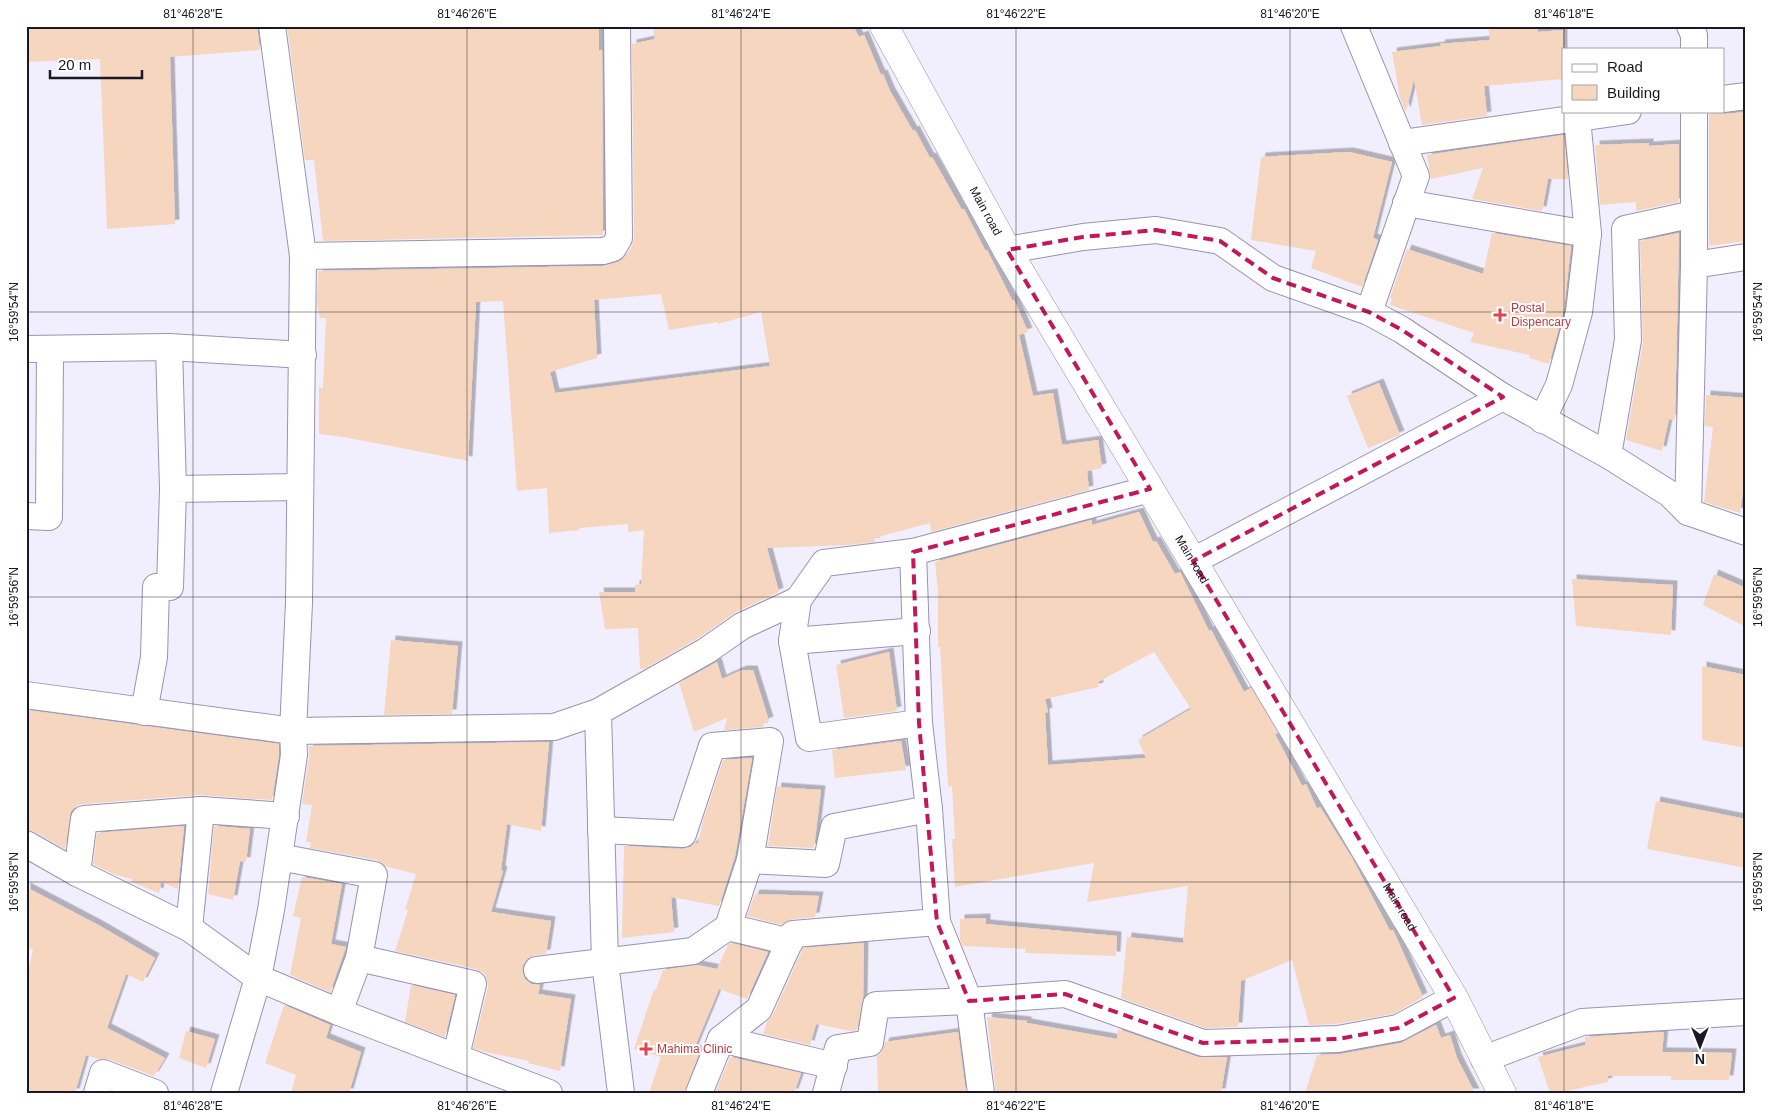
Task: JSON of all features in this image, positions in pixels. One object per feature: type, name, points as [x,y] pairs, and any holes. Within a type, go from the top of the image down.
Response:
[{"type":"street","points":[[224,1093],[258,978],[271,910],[294,755],[293,731],[300,603],[303,256],[272,26]]},
{"type":"street","points":[[303,256],[603,251],[613,248],[618,238],[617,26]]},
{"type":"street","name":"Main road","points":[[884,26],[1007,250],[1454,998],[1502,1093]]},
{"type":"street","points":[[1354,26],[1416,176],[1369,312]]},
{"type":"street","points":[[1690,26],[1694,35],[1694,48]]},
{"type":"street","points":[[1724,99],[1746,96]]},
{"type":"street","points":[[1402,143],[1621,112]]},
{"type":"street","points":[[1688,512],[1694,265],[1694,112]]},
{"type":"street","points":[[1542,420],[1559,385],[1579,312],[1588,234],[1577,118]]},
{"type":"street","points":[[1406,203],[1588,234]]},
{"type":"street","points":[[1608,455],[1628,340],[1625,229],[1694,214]]},
{"type":"street","points":[[1007,250],[1083,236],[1156,230],[1220,241],[1273,278],[1369,312],[1402,330],[1503,397],[1608,455],[1670,494],[1688,512],[1746,532]]},
{"type":"street","points":[[1694,265],[1746,256]]},
{"type":"street","points":[[26,516],[49,517],[38,349],[169,347],[303,355]]},
{"type":"street","points":[[144,712],[154,657],[156,587],[170,587],[173,489],[169,347]]},
{"type":"street","points":[[1193,561],[1503,397]]},
{"type":"street","points":[[173,489],[300,487]]},
{"type":"street","points":[[919,723],[809,738],[792,641],[798,600],[824,564],[913,552],[1150,488]]},
{"type":"street","points":[[913,552],[919,723],[929,809],[937,922],[969,1001],[981,1093]]},
{"type":"street","points":[[26,695],[293,731],[554,727],[598,712],[706,651],[742,626],[798,600]]},
{"type":"street","points":[[792,641],[917,631]]},
{"type":"street","points":[[598,712],[605,962],[621,1093]]},
{"type":"street","points":[[537,970],[693,950],[728,927],[750,860],[770,741],[712,746],[683,834],[601,830]]},
{"type":"street","points":[[750,860],[826,864],[834,827],[929,809]]},
{"type":"street","points":[[77,873],[84,819],[201,810],[286,816]]},
{"type":"street","points":[[189,928],[201,810]]},
{"type":"street","points":[[26,844],[77,873],[189,928],[258,978],[340,1012],[456,1056],[508,1085],[549,1093]]},
{"type":"street","points":[[279,857],[374,875],[359,958],[340,1012]]},
{"type":"street","points":[[699,1093],[721,1039],[759,1009],[793,934],[937,922]]},
{"type":"street","points":[[728,927],[790,942]]},
{"type":"street","points":[[359,958],[473,984],[456,1056]]},
{"type":"street","points":[[826,1093],[838,1048],[870,1043],[876,1005],[1065,994],[1203,1043],[1338,1039],[1398,1028],[1454,998]]},
{"type":"street","points":[[1484,1059],[1582,1022],[1746,1012]]},
{"type":"street","points":[[721,1039],[834,1066]]},
{"type":"street","points":[[96,1093],[103,1073],[156,1093]]},
{"type":"highlighted area","points":[[1156,230],[1220,241],[1273,278],[1369,312],[1402,330],[1503,397],[1193,561],[1454,998],[1398,1028],[1338,1039],[1203,1043],[1065,994],[969,1001],[937,922],[919,723],[913,552],[1150,489],[1007,250],[1083,237]]},
{"type":"building","points":[[26,26],[257,26],[260,50],[170,57],[175,224],[107,229],[100,59],[26,62]]},
{"type":"building","points":[[287,26],[599,26],[599,50],[602,50],[603,235],[323,241],[314,160],[305,160]]},
{"type":"building","points":[[653,26],[853,26],[859,37],[864,35],[890,91],[930,158],[932,157],[962,210],[964,209],[1012,300],[1014,300],[1028,332],[1019,335],[1033,396],[1053,393],[1062,445],[1098,440],[1102,468],[1087,471],[1089,490],[931,532],[930,523],[874,538],[875,542],[767,548],[779,592],[736,612],[698,638],[646,668],[640,669],[638,628],[605,629],[599,592],[635,592],[635,585],[641,584],[644,530],[628,532],[628,524],[579,528],[580,530],[549,533],[547,488],[517,491],[503,301],[476,302],[468,461],[344,437],[319,434],[319,387],[323,388],[326,318],[320,318],[317,304],[318,271],[603,266],[618,262],[626,256],[634,238],[632,44],[655,39]],"holes":[[[661,294],[669,330],[718,322],[718,324],[761,312],[770,366],[555,393],[550,372],[597,358],[594,300]]]},
{"type":"building","points":[[1488,26],[1538,26],[1538,32],[1563,30],[1562,79],[1484,86],[1487,116],[1422,125],[1414,79],[1406,112],[1400,98],[1392,52],[1441,46],[1440,44],[1490,40]]},
{"type":"building","points":[[1746,112],[1746,241],[1709,246],[1709,113]]},
{"type":"building","points":[[1564,135],[1568,179],[1548,179],[1542,211],[1472,199],[1483,168],[1431,179],[1427,155]]},
{"type":"building","points":[[1649,143],[1649,146],[1679,144],[1679,202],[1636,211],[1636,202],[1600,205],[1595,145]]},
{"type":"building","points":[[1349,152],[1392,162],[1373,238],[1378,240],[1362,287],[1311,268],[1316,251],[1251,240],[1261,157]]},
{"type":"building","points":[[1492,233],[1571,246],[1564,309],[1549,364],[1529,358],[1530,355],[1470,342],[1474,333],[1390,305],[1392,299],[1390,298],[1407,249],[1483,274]]},
{"type":"building","points":[[1679,233],[1675,420],[1669,419],[1662,451],[1626,440],[1643,342],[1640,241]]},
{"type":"building","points":[[1379,383],[1400,435],[1368,448],[1347,396]]},
{"type":"building","points":[[1706,395],[1746,398],[1746,470],[1740,513],[1704,502],[1713,427],[1705,426]]},
{"type":"building","points":[[1139,512],[1153,542],[1156,541],[1175,574],[1180,572],[1209,631],[1211,630],[1244,692],[1251,688],[1278,733],[1275,734],[1302,786],[1306,784],[1317,809],[1320,807],[1352,858],[1390,931],[1393,930],[1423,997],[1393,1014],[1336,1024],[1309,1025],[1292,960],[1241,981],[1238,1027],[1205,1028],[1121,998],[1127,937],[1183,943],[1188,886],[1087,902],[1094,863],[955,887],[952,839],[955,839],[952,786],[948,787],[940,647],[938,647],[938,592],[935,562],[1092,520],[1092,525]],"holes":[[[1154,652],[1191,709],[1138,740],[1146,758],[1048,765],[1045,713],[1048,712],[1045,699],[1099,687],[1098,682]]]},
{"type":"building","points":[[1714,574],[1746,588],[1746,627],[1703,605]]},
{"type":"building","points":[[1572,579],[1673,585],[1671,635],[1576,626]]},
{"type":"building","points":[[391,640],[458,646],[452,714],[384,715]]},
{"type":"building","points":[[889,652],[897,711],[844,718],[836,665]]},
{"type":"building","points":[[717,662],[722,679],[742,670],[753,670],[769,721],[764,723],[763,727],[724,730],[727,718],[694,732],[679,683]]},
{"type":"building","points":[[1702,666],[1746,675],[1746,748],[1702,740]]},
{"type":"building","points":[[26,710],[279,744],[272,800],[200,795],[82,804],[76,806],[71,811],[65,849],[26,829]]},
{"type":"building","points":[[901,741],[906,770],[835,778],[832,750]]},
{"type":"building","points":[[549,742],[541,831],[507,824],[501,870],[503,871],[491,912],[551,921],[546,954],[528,958],[523,965],[522,971],[525,979],[531,984],[540,985],[538,994],[571,999],[560,1071],[528,1063],[529,1061],[473,1048],[488,987],[484,973],[476,969],[395,951],[408,910],[405,910],[416,874],[385,866],[377,860],[310,848],[311,842],[306,842],[312,805],[302,804],[309,746]]},
{"type":"building","points":[[752,758],[735,856],[719,906],[671,897],[674,932],[622,938],[624,846],[682,849],[698,843],[703,821],[723,760]]},
{"type":"building","points":[[777,787],[821,790],[814,848],[768,846]]},
{"type":"building","points":[[1656,801],[1746,819],[1746,868],[1647,849]]},
{"type":"building","points":[[184,826],[178,889],[161,882],[159,893],[132,882],[132,879],[113,874],[93,864],[97,833]]},
{"type":"building","points":[[214,826],[250,829],[246,862],[240,861],[233,900],[208,894]]},
{"type":"building","points":[[302,877],[342,884],[331,944],[346,947],[330,992],[290,975],[301,918],[293,916]]},
{"type":"building","points":[[26,887],[100,926],[155,958],[143,982],[126,974],[107,1028],[165,1058],[154,1076],[108,1059],[98,1059],[86,1055],[75,1093],[26,1093],[26,982],[33,950],[26,946]]},
{"type":"building","points":[[755,894],[819,896],[815,917],[792,919],[782,925],[747,916]]},
{"type":"building","points":[[986,918],[986,924],[1117,936],[1116,956],[1025,953],[1026,949],[963,946],[960,940],[960,919]]},
{"type":"building","points":[[731,943],[768,952],[747,999],[719,989],[694,1049],[700,1051],[684,1093],[649,1093],[661,1057],[634,1049],[654,989],[656,990],[663,970],[697,965],[717,969],[728,945]]},
{"type":"building","points":[[864,943],[863,999],[857,1030],[851,1031],[816,1024],[810,1045],[763,1034],[803,948]]},
{"type":"building","points":[[411,985],[455,995],[445,1037],[405,1022]]},
{"type":"building","points":[[284,1005],[330,1025],[326,1038],[361,1052],[349,1093],[291,1093],[296,1075],[265,1063]]},
{"type":"building","points":[[987,1017],[1027,1021],[1027,1023],[1117,1039],[1118,1029],[1198,1057],[1227,1057],[1221,1093],[996,1093]]},
{"type":"building","points":[[1436,1025],[1441,1038],[1450,1035],[1457,1058],[1475,1093],[1305,1093],[1317,1055],[1341,1054],[1401,1043]]},
{"type":"building","points":[[186,1031],[215,1039],[206,1068],[179,1058]]},
{"type":"building","points":[[958,1032],[966,1093],[878,1093],[877,1056],[881,1053],[885,1042]]},
{"type":"building","points":[[1664,1032],[1662,1052],[1732,1053],[1729,1080],[1671,1080],[1671,1076],[1608,1076],[1608,1082],[1550,1093],[1538,1057],[1585,1045],[1585,1037]]},
{"type":"building","points":[[730,1057],[801,1073],[794,1093],[715,1093]]},
{"type":"place","name":"Postal Dispencary","points":[[1500,315]]},
{"type":"place","name":"Mahima Clinic","points":[[646,1049]]}]
